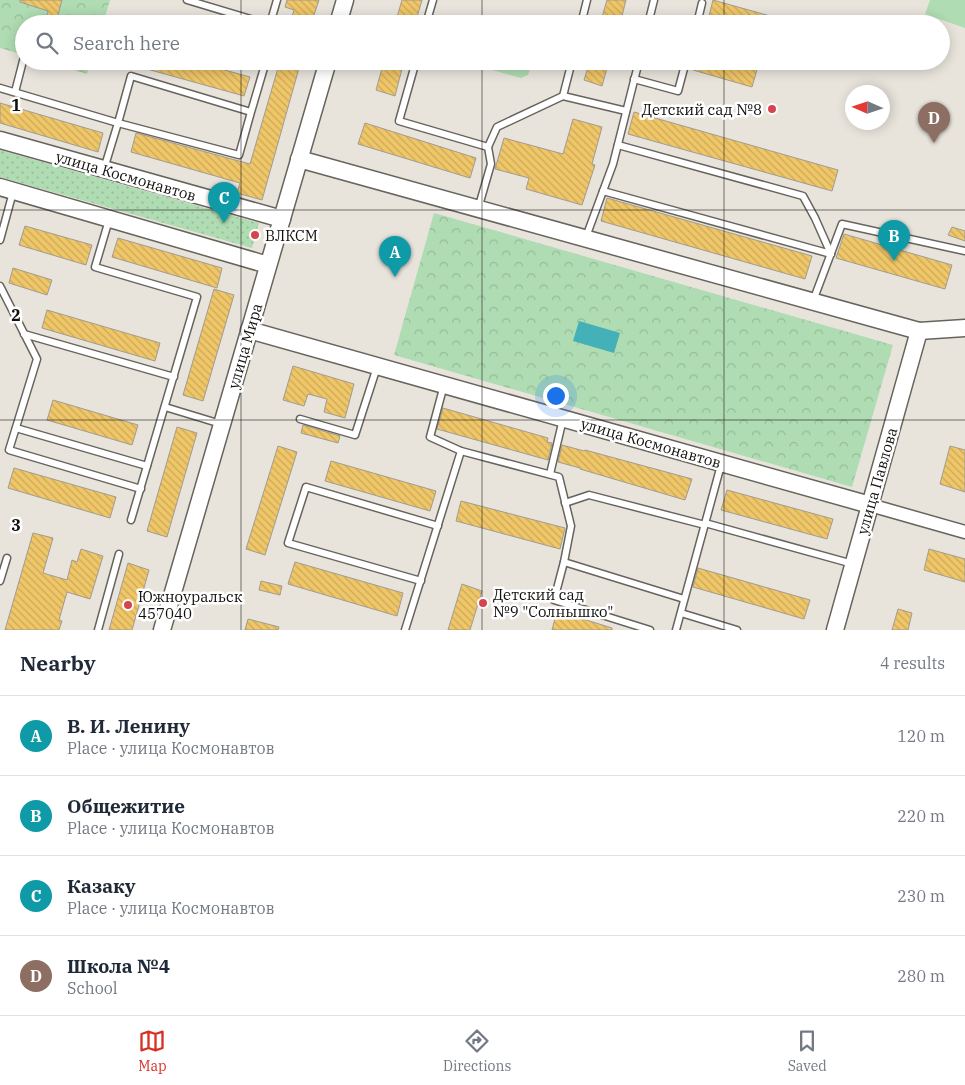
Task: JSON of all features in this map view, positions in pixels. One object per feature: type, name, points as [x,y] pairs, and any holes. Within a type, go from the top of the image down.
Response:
[{"type":"street","points":[[341,15],[345,0]]},
{"type":"street","name":"улица Мира","points":[[162,630],[325,70]]},
{"type":"street","name":"улица Космонавтов","points":[[0,140],[282,220]]},
{"type":"street","points":[[300,159],[918,331],[965,326]]},
{"type":"street","points":[[7,189],[268,265]]},
{"type":"street","name":"улица Космонавтов","points":[[250,330],[965,532]]},
{"type":"street","name":"улица Павлова","points":[[836,630],[918,331]]},
{"type":"lane","points":[[187,0],[238,15]]},
{"type":"lane","points":[[271,15],[277,0]]},
{"type":"lane","points":[[429,15],[433,0]]},
{"type":"lane","points":[[583,15],[587,0]]},
{"type":"lane","points":[[650,15],[654,0]]},
{"type":"lane","points":[[699,15],[702,4]]},
{"type":"lane","points":[[14,92],[20,70]]},
{"type":"lane","points":[[0,88],[118,123],[239,155],[264,70]]},
{"type":"lane","points":[[413,70],[398,121],[488,147]]},
{"type":"lane","points":[[563,96],[570,70]]},
{"type":"lane","points":[[586,238],[613,164],[636,70]]},
{"type":"lane","points":[[634,79],[678,91],[684,70]]},
{"type":"lane","points":[[104,170],[132,76],[252,112]]},
{"type":"lane","points":[[478,208],[491,164],[488,147],[497,127],[563,96],[626,110]]},
{"type":"lane","points":[[618,145],[803,196],[831,254]]},
{"type":"lane","points":[[0,238],[7,189]]},
{"type":"lane","points":[[603,191],[831,254]]},
{"type":"lane","points":[[109,219],[95,267],[197,297],[131,520]]},
{"type":"lane","points":[[813,302],[842,224],[965,251]]},
{"type":"lane","points":[[0,286],[37,359],[9,450],[141,489]]},
{"type":"lane","points":[[24,334],[174,377]]},
{"type":"lane","points":[[300,419],[355,435],[377,366]]},
{"type":"lane","points":[[444,385],[430,437],[461,451],[560,477],[571,526],[554,600],[650,630]]},
{"type":"lane","points":[[165,407],[222,425]]},
{"type":"lane","points":[[550,474],[563,418]]},
{"type":"lane","points":[[16,428],[147,466]]},
{"type":"lane","points":[[405,630],[461,451]]},
{"type":"lane","points":[[676,630],[722,463]]},
{"type":"lane","points":[[421,581],[288,543],[306,487],[438,526]]},
{"type":"lane","points":[[565,503],[589,495],[854,564]]},
{"type":"lane","points":[[98,630],[119,554]]},
{"type":"lane","points":[[0,581],[7,558]]},
{"type":"lane","points":[[564,562],[684,600]]},
{"type":"lane","points":[[681,613],[737,630]]},
{"type":"green space","points":[[0,0],[110,0],[106,15],[15,15],[15,52],[0,48]]},
{"type":"green space","points":[[930,0],[965,0],[965,28],[950,23],[950,15],[925,14]]},
{"type":"green space","points":[[74,70],[88,70],[87,74]]},
{"type":"green space","points":[[492,70],[530,70],[528,75],[521,78]]},
{"type":"green space","points":[[0,150],[259,223],[252,248],[0,177]]},
{"type":"green space","points":[[434,213],[893,345],[852,487],[394,355]]},
{"type":"water","points":[[579,321],[620,333],[614,353],[573,341]]},
{"type":"building","points":[[20,0],[62,0],[58,15],[47,15],[48,11],[20,2]]},
{"type":"building","points":[[287,0],[319,0],[314,15],[293,15],[294,10],[285,7]]},
{"type":"building","points":[[402,0],[422,0],[418,15],[398,15]]},
{"type":"building","points":[[607,0],[626,0],[622,15],[603,15]]},
{"type":"building","points":[[713,0],[766,15],[709,15]]},
{"type":"building","points":[[151,70],[225,70],[250,77],[244,96]]},
{"type":"building","points":[[277,70],[298,70],[262,200],[237,193],[240,183],[131,152],[136,133],[250,164]]},
{"type":"building","points":[[382,70],[402,70],[395,96],[376,90]]},
{"type":"building","points":[[587,70],[606,70],[602,86],[584,80]]},
{"type":"building","points":[[693,70],[757,70],[752,87]]},
{"type":"building","points":[[0,103],[103,133],[98,152],[0,123]]},
{"type":"building","points":[[634,112],[838,170],[832,191],[628,134]]},
{"type":"building","points":[[573,119],[602,127],[592,164],[595,165],[582,205],[526,189],[529,178],[495,169],[504,138],[563,154]]},
{"type":"building","points":[[365,123],[476,158],[470,178],[358,144]]},
{"type":"building","points":[[607,198],[812,256],[805,279],[601,221]]},
{"type":"building","points":[[25,226],[92,245],[86,265],[19,245]]},
{"type":"building","points":[[952,227],[965,231],[965,241],[948,235]]},
{"type":"building","points":[[844,234],[952,265],[945,289],[836,258]]},
{"type":"building","points":[[118,238],[222,268],[217,288],[112,257]]},
{"type":"building","points":[[13,268],[52,280],[47,295],[9,283]]},
{"type":"building","points":[[214,289],[234,295],[203,401],[183,395]]},
{"type":"building","points":[[47,310],[160,343],[155,361],[42,328]]},
{"type":"building","points":[[293,366],[354,384],[345,418],[324,412],[327,399],[308,394],[304,406],[283,400]]},
{"type":"building","points":[[53,400],[138,425],[132,445],[47,420]]},
{"type":"building","points":[[443,408],[548,438],[547,442],[552,443],[548,460],[437,429]]},
{"type":"building","points":[[303,425],[340,436],[338,443],[301,433]]},
{"type":"building","points":[[177,427],[197,433],[167,537],[147,531]]},
{"type":"building","points":[[562,445],[692,479],[685,500],[558,462]]},
{"type":"building","points":[[278,446],[297,452],[265,555],[246,549]]},
{"type":"building","points":[[950,446],[965,450],[965,492],[940,484]]},
{"type":"building","points":[[331,461],[436,491],[430,511],[325,481]]},
{"type":"building","points":[[14,468],[116,497],[110,518],[8,488]]},
{"type":"building","points":[[727,490],[833,519],[827,539],[721,510]]},
{"type":"building","points":[[461,501],[565,528],[560,549],[456,521]]},
{"type":"building","points":[[33,533],[53,538],[43,573],[67,580],[72,560],[77,562],[81,549],[103,556],[90,599],[67,592],[59,620],[62,621],[59,630],[5,630]]},
{"type":"building","points":[[929,549],[965,559],[965,582],[924,570]]},
{"type":"building","points":[[295,562],[403,593],[397,616],[288,584]]},
{"type":"building","points":[[128,563],[149,570],[132,630],[109,630]]},
{"type":"building","points":[[698,568],[810,600],[804,619],[693,587]]},
{"type":"building","points":[[261,581],[282,586],[280,595],[259,590]]},
{"type":"building","points":[[462,584],[482,591],[470,630],[448,630]]},
{"type":"building","points":[[898,609],[912,613],[908,630],[892,630]]},
{"type":"building","points":[[557,611],[612,628],[612,630],[552,630]]},
{"type":"building","points":[[248,619],[279,627],[278,630],[245,630]]},
{"type":"place","name":"Детский сад №8","points":[[772,109]]},
{"type":"place","name":"Школа №4","points":[[934,143]]},
{"type":"place","name":"Казаку","points":[[224,223]]},
{"type":"place","name":"ВЛКСМ","points":[[255,235]]},
{"type":"place","name":"Общежитие","points":[[894,261]]},
{"type":"place","name":"В. И. Ленину","points":[[395,277]]},
{"type":"place","name":"Детский сад №9 \"Солнышко\"","points":[[483,603]]},
{"type":"place","name":"Южноуральск 457040","points":[[128,605]]}]
